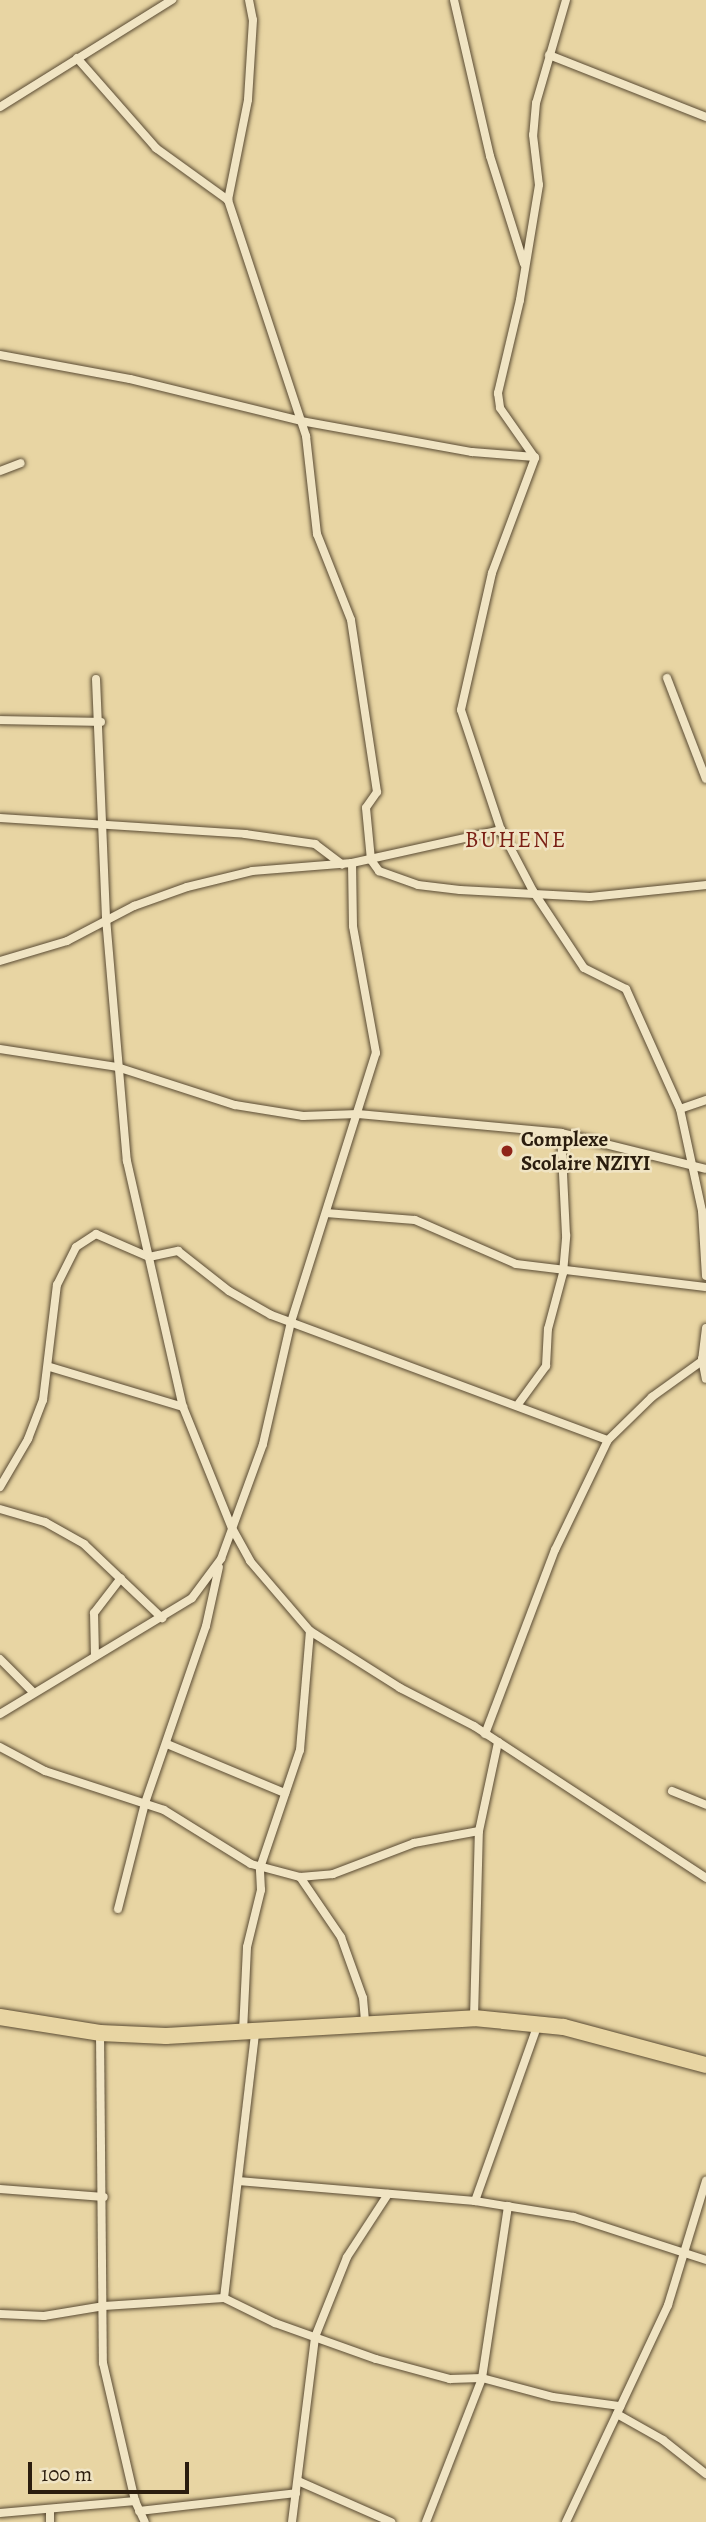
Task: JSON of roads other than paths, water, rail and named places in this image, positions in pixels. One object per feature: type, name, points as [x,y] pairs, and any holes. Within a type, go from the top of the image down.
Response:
[{"type":"highway","points":[[0,2017],[100,2033],[249,2033],[365,2023],[474,2018],[565,2026],[706,2065]]},
{"type":"street","points":[[0,107],[172,0]]},
{"type":"street","points":[[249,0],[253,20],[248,100],[228,200],[301,421],[317,534],[351,620],[377,792],[366,808],[371,860],[379,871],[418,885],[590,897],[706,885]]},
{"type":"street","points":[[454,0],[490,156],[526,268]]},
{"type":"street","points":[[534,457],[498,400],[526,268],[539,185],[533,135],[536,103],[566,0]]},
{"type":"street","points":[[550,55],[706,117]]},
{"type":"street","points":[[77,58],[156,148],[228,200]]},
{"type":"street","points":[[0,355],[130,379],[301,421],[472,452],[534,457]]},
{"type":"street","points":[[534,457],[492,573],[461,703],[501,831],[533,891],[584,968],[626,989],[680,1110],[694,1166],[706,1276]]},
{"type":"street","points":[[0,471],[21,463]]},
{"type":"street","points":[[667,677],[706,779]]},
{"type":"street","points":[[96,679],[106,826],[106,918],[127,1161],[183,1407],[232,1528],[250,1561],[310,1631],[400,1688],[498,1742],[706,1878]]},
{"type":"street","points":[[0,720],[101,722]]},
{"type":"street","points":[[0,818],[310,843],[342,864]]},
{"type":"street","points":[[0,961],[67,941],[106,918],[187,887],[246,872],[371,860],[501,831]]},
{"type":"street","points":[[118,1909],[145,1803],[206,1626],[221,1559],[263,1444],[291,1322],[358,1114],[376,1044],[353,926],[352,863]]},
{"type":"street","points":[[0,1049],[117,1067],[235,1105],[303,1116],[358,1114],[561,1133],[706,1169]]},
{"type":"street","points":[[680,1110],[706,1100]]},
{"type":"street","points":[[519,1403],[546,1366],[548,1329],[562,1273],[566,1235],[561,1133]]},
{"type":"street","points":[[326,1213],[415,1220],[516,1264],[562,1273],[706,1287]]},
{"type":"street","points":[[0,1487],[28,1439],[50,1367],[57,1286],[76,1247],[84,1238],[100,1234],[127,1251],[149,1257],[178,1251],[229,1291],[291,1322],[434,1378],[519,1403],[608,1440]]},
{"type":"street","points":[[706,1328],[706,1379]]},
{"type":"street","points":[[485,1734],[555,1550],[608,1440],[652,1397],[686,1376],[704,1359]]},
{"type":"street","points":[[50,1367],[183,1407]]},
{"type":"street","points":[[0,1509],[44,1522],[64,1533],[121,1578],[162,1618]]},
{"type":"street","points":[[0,1714],[32,1691],[162,1618],[192,1598],[221,1559]]},
{"type":"street","points":[[95,1656],[94,1613],[121,1578]]},
{"type":"street","points":[[224,2298],[238,2181],[249,2033],[247,1947],[261,1890],[260,1868],[300,1750],[310,1631]]},
{"type":"street","points":[[0,1659],[32,1691]]},
{"type":"street","points":[[474,2018],[479,1830],[498,1742]]},
{"type":"street","points":[[167,1744],[285,1793]]},
{"type":"street","points":[[0,1747],[45,1771],[164,1810],[260,1868],[300,1877],[333,1874],[414,1843],[479,1830]]},
{"type":"street","points":[[672,1791],[706,1805]]},
{"type":"street","points":[[300,1877],[341,1937],[363,1998],[365,2023]]},
{"type":"street","points":[[475,2201],[538,2024]]},
{"type":"street","points":[[100,2033],[104,2197],[103,2363],[135,2501],[145,2522]]},
{"type":"street","points":[[238,2181],[508,2206],[573,2217],[682,2256],[706,2260]]},
{"type":"street","points":[[566,2522],[668,2305],[706,2181]]},
{"type":"street","points":[[0,2189],[104,2197]]},
{"type":"street","points":[[292,2522],[315,2337],[346,2257],[388,2193]]},
{"type":"street","points":[[426,2522],[482,2378],[508,2206]]},
{"type":"street","points":[[0,2314],[44,2316],[104,2306],[224,2298],[315,2337],[450,2379],[482,2378],[553,2397],[619,2410],[706,2474]]},
{"type":"street","points":[[298,2481],[391,2522]]},
{"type":"street","points":[[139,2511],[296,2493]]},
{"type":"street","points":[[0,2514],[135,2501]]},
{"type":"street","points":[[50,2509],[50,2522]]},
{"type":"place","name":"Complexe Scolaire NZIYI","points":[[507,1151]]},
{"type":"district","name":"BUHENE","points":[[516,840]]}]
